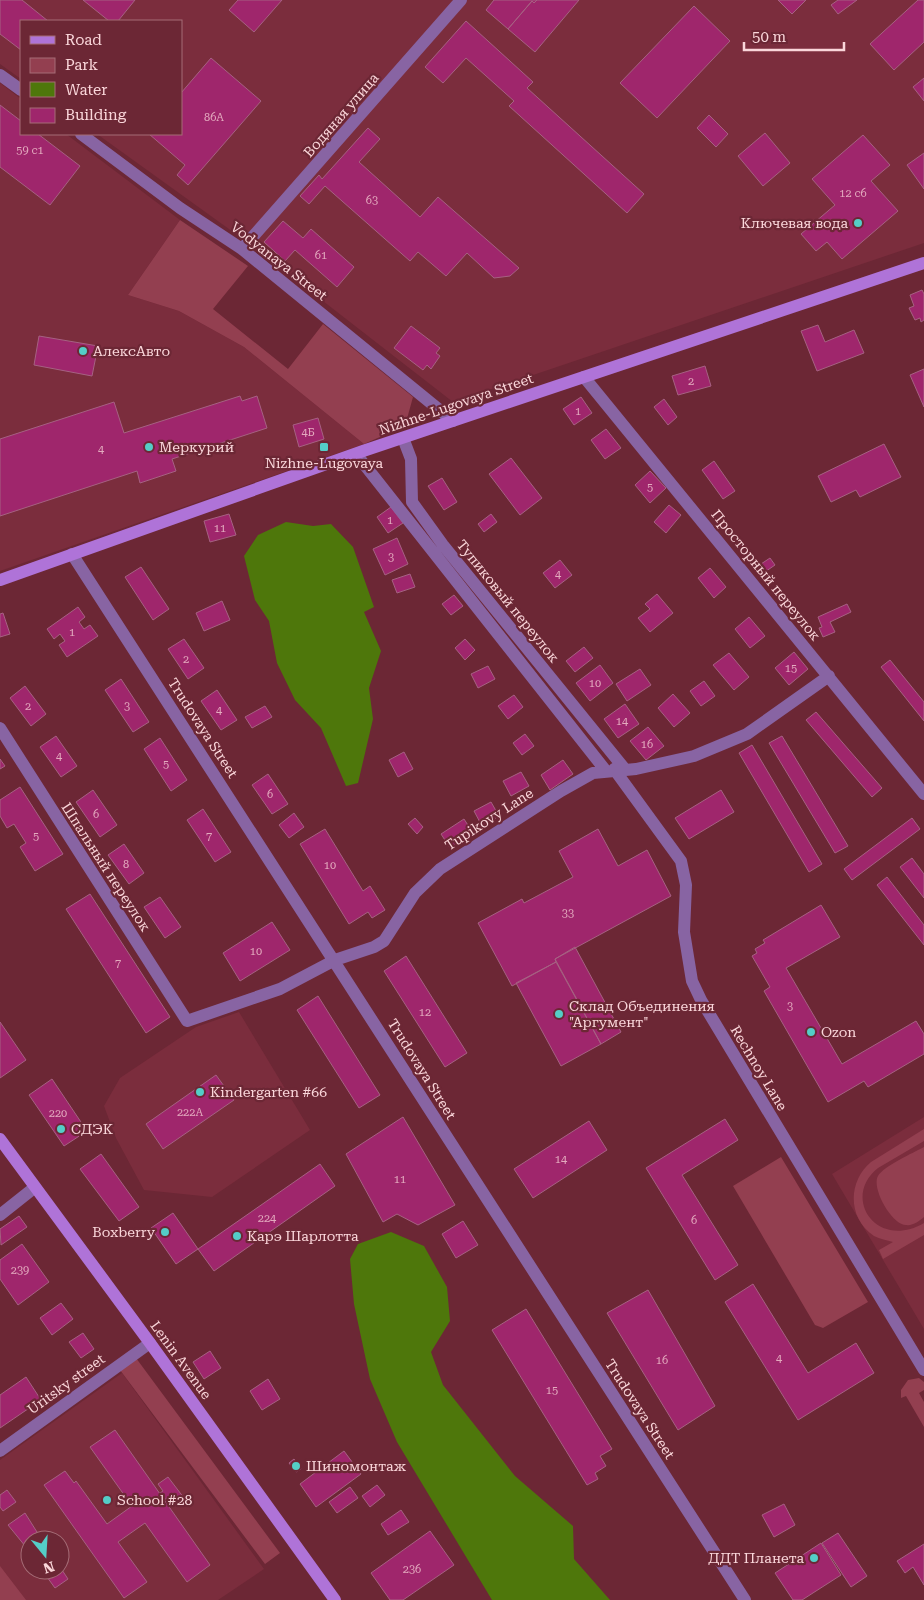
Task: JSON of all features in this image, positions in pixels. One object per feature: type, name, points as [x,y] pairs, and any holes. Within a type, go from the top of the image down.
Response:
[{"type":"street","name":"Водяная улица","points":[[242,248],[454,2]]},
{"type":"street","points":[[0,74],[20,89]]},
{"type":"street","name":"Vodyanaya Street","points":[[82,135],[180,208],[242,248],[453,421]]},
{"type":"street","name":"Nizhne-Lugovaya Street","points":[[0,580],[356,454],[924,263]]},
{"type":"street","name":"Просторный переулок","points":[[584,377],[924,794]]},
{"type":"street","name":"Тупиковый переулок","points":[[403,438],[411,458],[412,502],[614,770]]},
{"type":"street","name":"Тупиковый переулок","points":[[356,454],[614,770]]},
{"type":"street","name":"Trudovaya Street","points":[[72,554],[745,1600]]},
{"type":"street","name":"Tupikovy Lane","points":[[187,1021],[280,989],[335,960],[374,948],[384,941],[414,893],[440,869],[561,791],[593,773],[636,769],[694,756],[747,734],[829,676]]},
{"type":"street","name":"Шпальный переулок","points":[[0,728],[187,1021]]},
{"type":"street","name":"Rechnoy Lane","points":[[614,770],[681,862],[686,885],[684,932],[692,981],[701,1000],[924,1370]]},
{"type":"street","name":"Lenin Avenue","points":[[0,1139],[335,1600]]},
{"type":"street","points":[[0,1215],[34,1188]]},
{"type":"street","name":"Uritsky street","points":[[0,1451],[150,1343]]},
{"type":"shaded area","points":[[0,0],[924,0],[924,243],[453,402],[247,242],[98,135],[182,135],[182,20],[20,20],[20,78],[0,64]]},
{"type":"shaded area","points":[[0,83],[20,98],[20,135],[67,135],[180,220],[128,295],[179,311],[244,347],[364,444],[0,571]]},
{"type":"shaded area","name":"Kindergarten #66","points":[[239,1012],[310,1130],[212,1197],[144,1190],[116,1138],[104,1106],[120,1078],[196,1027]]},
{"type":"shaded area","points":[[924,1117],[924,1329],[832,1174]]},
{"type":"shaded area","name":"School #28","points":[[122,1373],[264,1569],[218,1600],[0,1600],[0,1460]]},
{"type":"green space","points":[[180,220],[248,266],[213,309],[288,369],[323,324],[413,397],[405,426],[364,444],[244,347],[179,311],[128,295]]},
{"type":"green space","points":[[924,1129],[924,1141],[878,1168],[867,1180],[863,1193],[864,1206],[869,1217],[879,1226],[891,1230],[907,1230],[924,1223],[924,1235],[883,1259],[879,1250],[893,1242],[874,1236],[859,1220],[855,1210],[854,1199],[858,1179],[871,1162]]},
{"type":"green space","points":[[924,1147],[924,1217],[918,1222],[906,1225],[895,1219],[884,1205],[877,1189],[878,1176],[886,1168]]},
{"type":"green space","points":[[781,1157],[868,1302],[823,1328],[815,1325],[733,1186]]},
{"type":"green space","points":[[136,1358],[280,1553],[265,1564],[120,1370]]},
{"type":"green space","points":[[919,1378],[924,1382],[924,1390],[919,1393],[924,1402],[924,1427],[906,1396],[901,1398],[901,1390],[908,1380]]},
{"type":"green space","points":[[0,1566],[26,1600],[0,1600]]},
{"type":"water","points":[[286,522],[313,526],[331,524],[353,547],[374,607],[364,612],[381,651],[369,688],[373,719],[358,783],[346,786],[321,728],[295,700],[277,663],[269,621],[255,600],[244,556],[258,535]]},
{"type":"water","points":[[391,1232],[424,1246],[447,1287],[450,1321],[431,1352],[443,1385],[515,1476],[573,1526],[574,1559],[610,1600],[492,1600],[397,1442],[370,1379],[354,1304],[350,1259],[358,1244]]},
{"type":"building","points":[[0,0],[22,0],[47,20],[20,20],[20,49],[0,34]]},
{"type":"building","points":[[83,0],[135,0],[119,20],[108,20]]},
{"type":"building","points":[[238,0],[282,0],[254,32],[229,10]]},
{"type":"building","points":[[494,0],[537,0],[534,3],[532,1],[508,29],[486,10]]},
{"type":"building","points":[[537,0],[579,0],[535,52],[508,29],[532,1],[534,3]]},
{"type":"building","points":[[778,0],[806,0],[792,14]]},
{"type":"building","points":[[838,0],[857,0],[838,14],[831,5]]},
{"type":"building","points":[[918,0],[924,0],[924,42],[894,70],[870,44]]},
{"type":"building","points":[[694,6],[730,41],[657,118],[620,83]]},
{"type":"building","points":[[466,21],[533,82],[527,88],[644,194],[627,213],[509,106],[514,101],[466,58],[443,83],[425,67]]},
{"type":"building","points":[[211,58],[261,101],[188,185],[177,175],[185,165],[150,135],[182,135],[182,92]]},
{"type":"building","points":[[924,78],[924,101],[913,87]]},
{"type":"building","points":[[0,105],[20,120],[20,135],[39,135],[80,166],[50,205],[0,167]]},
{"type":"building","points":[[709,115],[728,134],[716,147],[697,128]]},
{"type":"building","points":[[368,128],[380,139],[359,162],[420,217],[438,197],[519,268],[510,276],[494,278],[467,253],[446,276],[418,252],[410,261],[325,186],[309,204],[300,196],[319,175],[322,179]]},
{"type":"building","points":[[765,133],[790,163],[763,186],[738,156]]},
{"type":"building","points":[[863,135],[890,165],[871,181],[898,211],[842,259],[827,242],[816,251],[801,234],[835,205],[812,179]]},
{"type":"building","points":[[924,153],[924,189],[907,165]]},
{"type":"building","points":[[283,221],[303,238],[311,229],[354,267],[337,287],[295,250],[285,261],[264,242]]},
{"type":"building","points":[[922,290],[924,294],[924,320],[921,322],[920,318],[915,320],[909,308],[914,306],[910,295]]},
{"type":"building","points":[[818,325],[825,342],[854,330],[864,353],[817,371],[801,331]]},
{"type":"building","points":[[411,326],[440,348],[436,353],[440,356],[431,369],[427,365],[423,370],[394,348]]},
{"type":"building","points":[[39,336],[98,346],[92,376],[34,365]]},
{"type":"building","points":[[705,366],[711,386],[678,395],[672,376]]},
{"type":"building","points":[[924,369],[924,407],[910,375]]},
{"type":"building","points":[[240,396],[242,401],[257,396],[267,428],[172,459],[176,471],[140,483],[137,471],[0,516],[0,439],[114,402],[124,433]]},
{"type":"building","points":[[581,397],[592,413],[574,425],[563,409]]},
{"type":"building","points":[[664,399],[677,417],[668,425],[654,407]]},
{"type":"building","points":[[318,418],[324,439],[299,447],[293,425]]},
{"type":"building","points":[[606,429],[621,448],[605,459],[591,440]]},
{"type":"building","points":[[884,444],[901,477],[860,497],[856,490],[831,502],[818,476]]},
{"type":"building","points":[[511,458],[542,498],[520,515],[489,474]]},
{"type":"building","points":[[714,461],[735,491],[723,499],[702,470]]},
{"type":"building","points":[[650,471],[666,488],[650,503],[635,485]]},
{"type":"building","points":[[442,478],[457,502],[444,510],[428,486]]},
{"type":"building","points":[[669,505],[681,515],[666,533],[654,522]]},
{"type":"building","points":[[391,507],[403,523],[388,533],[377,517]]},
{"type":"building","points":[[229,514],[236,535],[210,542],[204,521]]},
{"type":"building","points":[[491,514],[497,522],[484,532],[478,524]]},
{"type":"building","points":[[397,538],[408,564],[385,575],[373,549]]},
{"type":"building","points":[[770,558],[775,565],[762,574],[758,566]]},
{"type":"building","points":[[560,560],[572,575],[555,588],[543,573]]},
{"type":"building","points":[[141,567],[169,609],[153,620],[125,577]]},
{"type":"building","points":[[710,568],[726,587],[714,598],[698,578]]},
{"type":"building","points":[[410,574],[415,587],[397,593],[392,580]]},
{"type":"building","points":[[657,594],[673,613],[650,632],[638,618],[650,609],[645,604]]},
{"type":"building","points":[[454,595],[463,606],[451,615],[442,604]]},
{"type":"building","points":[[222,601],[230,620],[204,631],[196,613]]},
{"type":"building","points":[[847,604],[851,612],[830,622],[835,632],[823,637],[819,628],[822,627],[818,617]]},
{"type":"building","points":[[78,607],[85,617],[79,622],[84,629],[90,625],[98,636],[67,657],[59,645],[65,641],[60,634],[54,639],[47,629]]},
{"type":"building","points":[[3,613],[10,634],[0,637],[0,614]]},
{"type":"building","points":[[749,617],[765,636],[750,648],[735,629]]},
{"type":"building","points":[[184,639],[204,668],[188,679],[168,649]]},
{"type":"building","points":[[465,639],[475,650],[465,660],[455,648]]},
{"type":"building","points":[[584,647],[593,658],[575,672],[566,661]]},
{"type":"building","points":[[794,652],[808,669],[789,685],[775,668]]},
{"type":"building","points":[[729,653],[749,677],[734,690],[713,665]]},
{"type":"building","points":[[890,660],[924,702],[924,721],[881,667]]},
{"type":"building","points":[[600,665],[613,683],[590,701],[576,683]]},
{"type":"building","points":[[488,666],[495,679],[478,688],[471,674]]},
{"type":"building","points":[[640,669],[651,685],[627,701],[616,684]]},
{"type":"building","points":[[121,679],[149,722],[133,732],[105,690]]},
{"type":"building","points":[[704,681],[715,696],[701,706],[690,691]]},
{"type":"building","points":[[25,686],[46,714],[31,726],[10,698]]},
{"type":"building","points":[[217,690],[237,720],[221,730],[201,701]]},
{"type":"building","points":[[673,694],[690,713],[674,727],[658,708]]},
{"type":"building","points":[[514,695],[523,707],[508,719],[498,706]]},
{"type":"building","points":[[625,704],[639,724],[618,738],[604,719]]},
{"type":"building","points":[[265,706],[272,717],[252,728],[245,717]]},
{"type":"building","points":[[816,712],[882,788],[872,797],[806,720]]},
{"type":"building","points":[[648,727],[664,746],[646,760],[630,741]]},
{"type":"building","points":[[525,734],[534,746],[522,755],[513,743]]},
{"type":"building","points":[[56,736],[77,766],[61,777],[40,747]]},
{"type":"building","points":[[782,736],[848,846],[835,853],[769,743]]},
{"type":"building","points":[[160,738],[187,780],[171,791],[144,749]]},
{"type":"building","points":[[752,745],[822,864],[809,872],[739,753]]},
{"type":"building","points":[[404,752],[413,769],[398,777],[389,760]]},
{"type":"building","points":[[0,759],[5,766],[0,769]]},
{"type":"building","points":[[563,760],[573,774],[550,790],[541,775]]},
{"type":"building","points":[[521,772],[529,786],[511,796],[503,781]]},
{"type":"building","points":[[268,774],[288,804],[272,814],[252,785]]},
{"type":"building","points":[[20,787],[63,854],[35,871],[20,847],[26,843],[14,824],[7,828],[0,816],[0,800]]},
{"type":"building","points":[[93,790],[117,825],[100,837],[76,802]]},
{"type":"building","points":[[721,790],[734,812],[689,839],[675,818]]},
{"type":"building","points":[[491,802],[499,816],[482,826],[474,811]]},
{"type":"building","points":[[203,809],[231,852],[215,862],[187,820]]},
{"type":"building","points":[[294,813],[304,827],[289,838],[279,825]]},
{"type":"building","points":[[415,818],[423,827],[417,834],[408,824]]},
{"type":"building","points":[[912,818],[920,829],[852,880],[844,869]]},
{"type":"building","points":[[464,819],[473,833],[450,848],[441,834]]},
{"type":"building","points":[[325,829],[363,891],[370,886],[385,910],[372,918],[368,912],[349,924],[300,844]]},
{"type":"building","points":[[598,829],[618,866],[647,850],[671,896],[555,959],[556,962],[512,986],[478,923],[522,899],[524,903],[573,877],[559,851]]},
{"type":"building","points":[[124,844],[144,873],[129,884],[108,855]]},
{"type":"building","points":[[912,858],[924,874],[924,898],[900,867]]},
{"type":"building","points":[[887,877],[924,925],[924,945],[877,885]]},
{"type":"building","points":[[90,894],[170,1017],[146,1033],[66,909]]},
{"type":"building","points":[[160,897],[181,927],[165,938],[144,907]]},
{"type":"building","points":[[821,905],[840,937],[786,968],[842,1064],[916,1021],[924,1034],[924,1054],[868,1087],[864,1081],[828,1102],[764,991],[770,987],[752,956],[757,953],[755,949],[765,943],[763,940]]},
{"type":"building","points":[[272,922],[290,950],[240,981],[223,953]]},
{"type":"building","points":[[575,947],[621,1032],[601,1044],[555,959]]},
{"type":"building","points":[[406,956],[467,1053],[445,1067],[384,971]]},
{"type":"building","name":"Склад Объединения \"Аргумент\"","points":[[556,962],[601,1044],[561,1066],[516,983]]},
{"type":"building","points":[[318,996],[380,1095],[359,1108],[297,1010]]},
{"type":"building","points":[[0,1022],[26,1060],[0,1078]]},
{"type":"building","points":[[216,1075],[234,1100],[163,1149],[146,1124]]},
{"type":"building","points":[[52,1079],[87,1131],[64,1146],[29,1095]]},
{"type":"building","points":[[403,1117],[455,1205],[418,1225],[397,1214],[383,1222],[346,1154]]},
{"type":"building","points":[[725,1119],[738,1140],[682,1175],[738,1265],[715,1280],[646,1168]]},
{"type":"building","points":[[589,1121],[607,1150],[533,1198],[514,1169]]},
{"type":"building","points":[[101,1154],[139,1207],[119,1221],[80,1169]]},
{"type":"building","points":[[320,1164],[335,1186],[214,1271],[198,1249]]},
{"type":"building","points":[[173,1213],[198,1249],[176,1264],[151,1228]]},
{"type":"building","points":[[19,1216],[27,1227],[1,1245],[0,1229]]},
{"type":"building","points":[[463,1221],[478,1245],[456,1258],[442,1234]]},
{"type":"building","points":[[22,1244],[49,1282],[18,1305],[0,1279],[0,1260]]},
{"type":"building","points":[[753,1284],[808,1373],[856,1343],[874,1373],[798,1420],[725,1302]]},
{"type":"building","points":[[648,1290],[715,1406],[678,1430],[607,1313]]},
{"type":"building","points":[[61,1303],[73,1319],[52,1335],[40,1318]]},
{"type":"building","points":[[526,1309],[612,1449],[600,1456],[606,1466],[595,1473],[598,1479],[587,1485],[492,1330]]},
{"type":"building","points":[[83,1333],[94,1349],[81,1358],[69,1342]]},
{"type":"building","points":[[210,1351],[221,1368],[204,1379],[193,1362]]},
{"type":"building","points":[[26,1377],[41,1400],[0,1428],[0,1395]]},
{"type":"building","points":[[268,1379],[280,1399],[262,1410],[250,1391]]},
{"type":"building","points":[[115,1430],[210,1565],[187,1582],[145,1523],[118,1542],[147,1582],[124,1598],[44,1485],[65,1471],[74,1483],[76,1481],[107,1524],[132,1506],[90,1447]]},
{"type":"building","points":[[344,1451],[361,1474],[316,1507],[300,1484]]},
{"type":"building","points":[[294,1459],[301,1469],[296,1472],[289,1463]]},
{"type":"building","points":[[168,1477],[184,1498],[174,1505],[168,1497],[164,1500],[160,1493],[163,1491],[158,1484]]},
{"type":"building","points":[[377,1485],[385,1495],[370,1507],[362,1496]]},
{"type":"building","points":[[350,1487],[358,1498],[337,1513],[329,1502]]},
{"type":"building","points":[[7,1490],[16,1502],[3,1511],[0,1507],[0,1495]]},
{"type":"building","points":[[784,1504],[795,1525],[774,1537],[762,1515]]},
{"type":"building","points":[[401,1510],[409,1522],[388,1535],[381,1524]]},
{"type":"building","points":[[25,1513],[36,1530],[20,1530],[20,1540],[8,1525]]},
{"type":"building","points":[[430,1531],[454,1565],[403,1600],[390,1600],[371,1573]]},
{"type":"building","points":[[838,1533],[867,1576],[851,1587],[822,1543]]},
{"type":"building","name":"ДДТ Планета","points":[[821,1543],[841,1575],[802,1600],[793,1600],[775,1573]]},
{"type":"building","points":[[924,1544],[924,1585],[913,1567],[905,1573],[897,1561]]},
{"type":"building","points":[[49,1580],[67,1580],[55,1588]]},
{"type":"place","name":"Ключевая вода","points":[[858,223]]},
{"type":"place","name":"АлексАвто","points":[[83,351]]},
{"type":"place","name":"Меркурий","points":[[149,447]]},
{"type":"place","name":"Nizhne-Lugovaya","points":[[324,447]]},
{"type":"place","name":"Склад Объединения \"Аргумент\"","points":[[559,1014]]},
{"type":"place","name":"Ozon","points":[[811,1032]]},
{"type":"place","name":"Kindergarten #66","points":[[200,1092]]},
{"type":"place","name":"СДЭК","points":[[61,1129]]},
{"type":"place","name":"Boxberry","points":[[165,1232]]},
{"type":"place","name":"Карэ Шарлотта","points":[[237,1236]]},
{"type":"place","name":"Шиномонтаж","points":[[296,1466]]},
{"type":"place","name":"School #28","points":[[107,1500]]},
{"type":"place","name":"ДДТ Планета","points":[[814,1558]]}]
